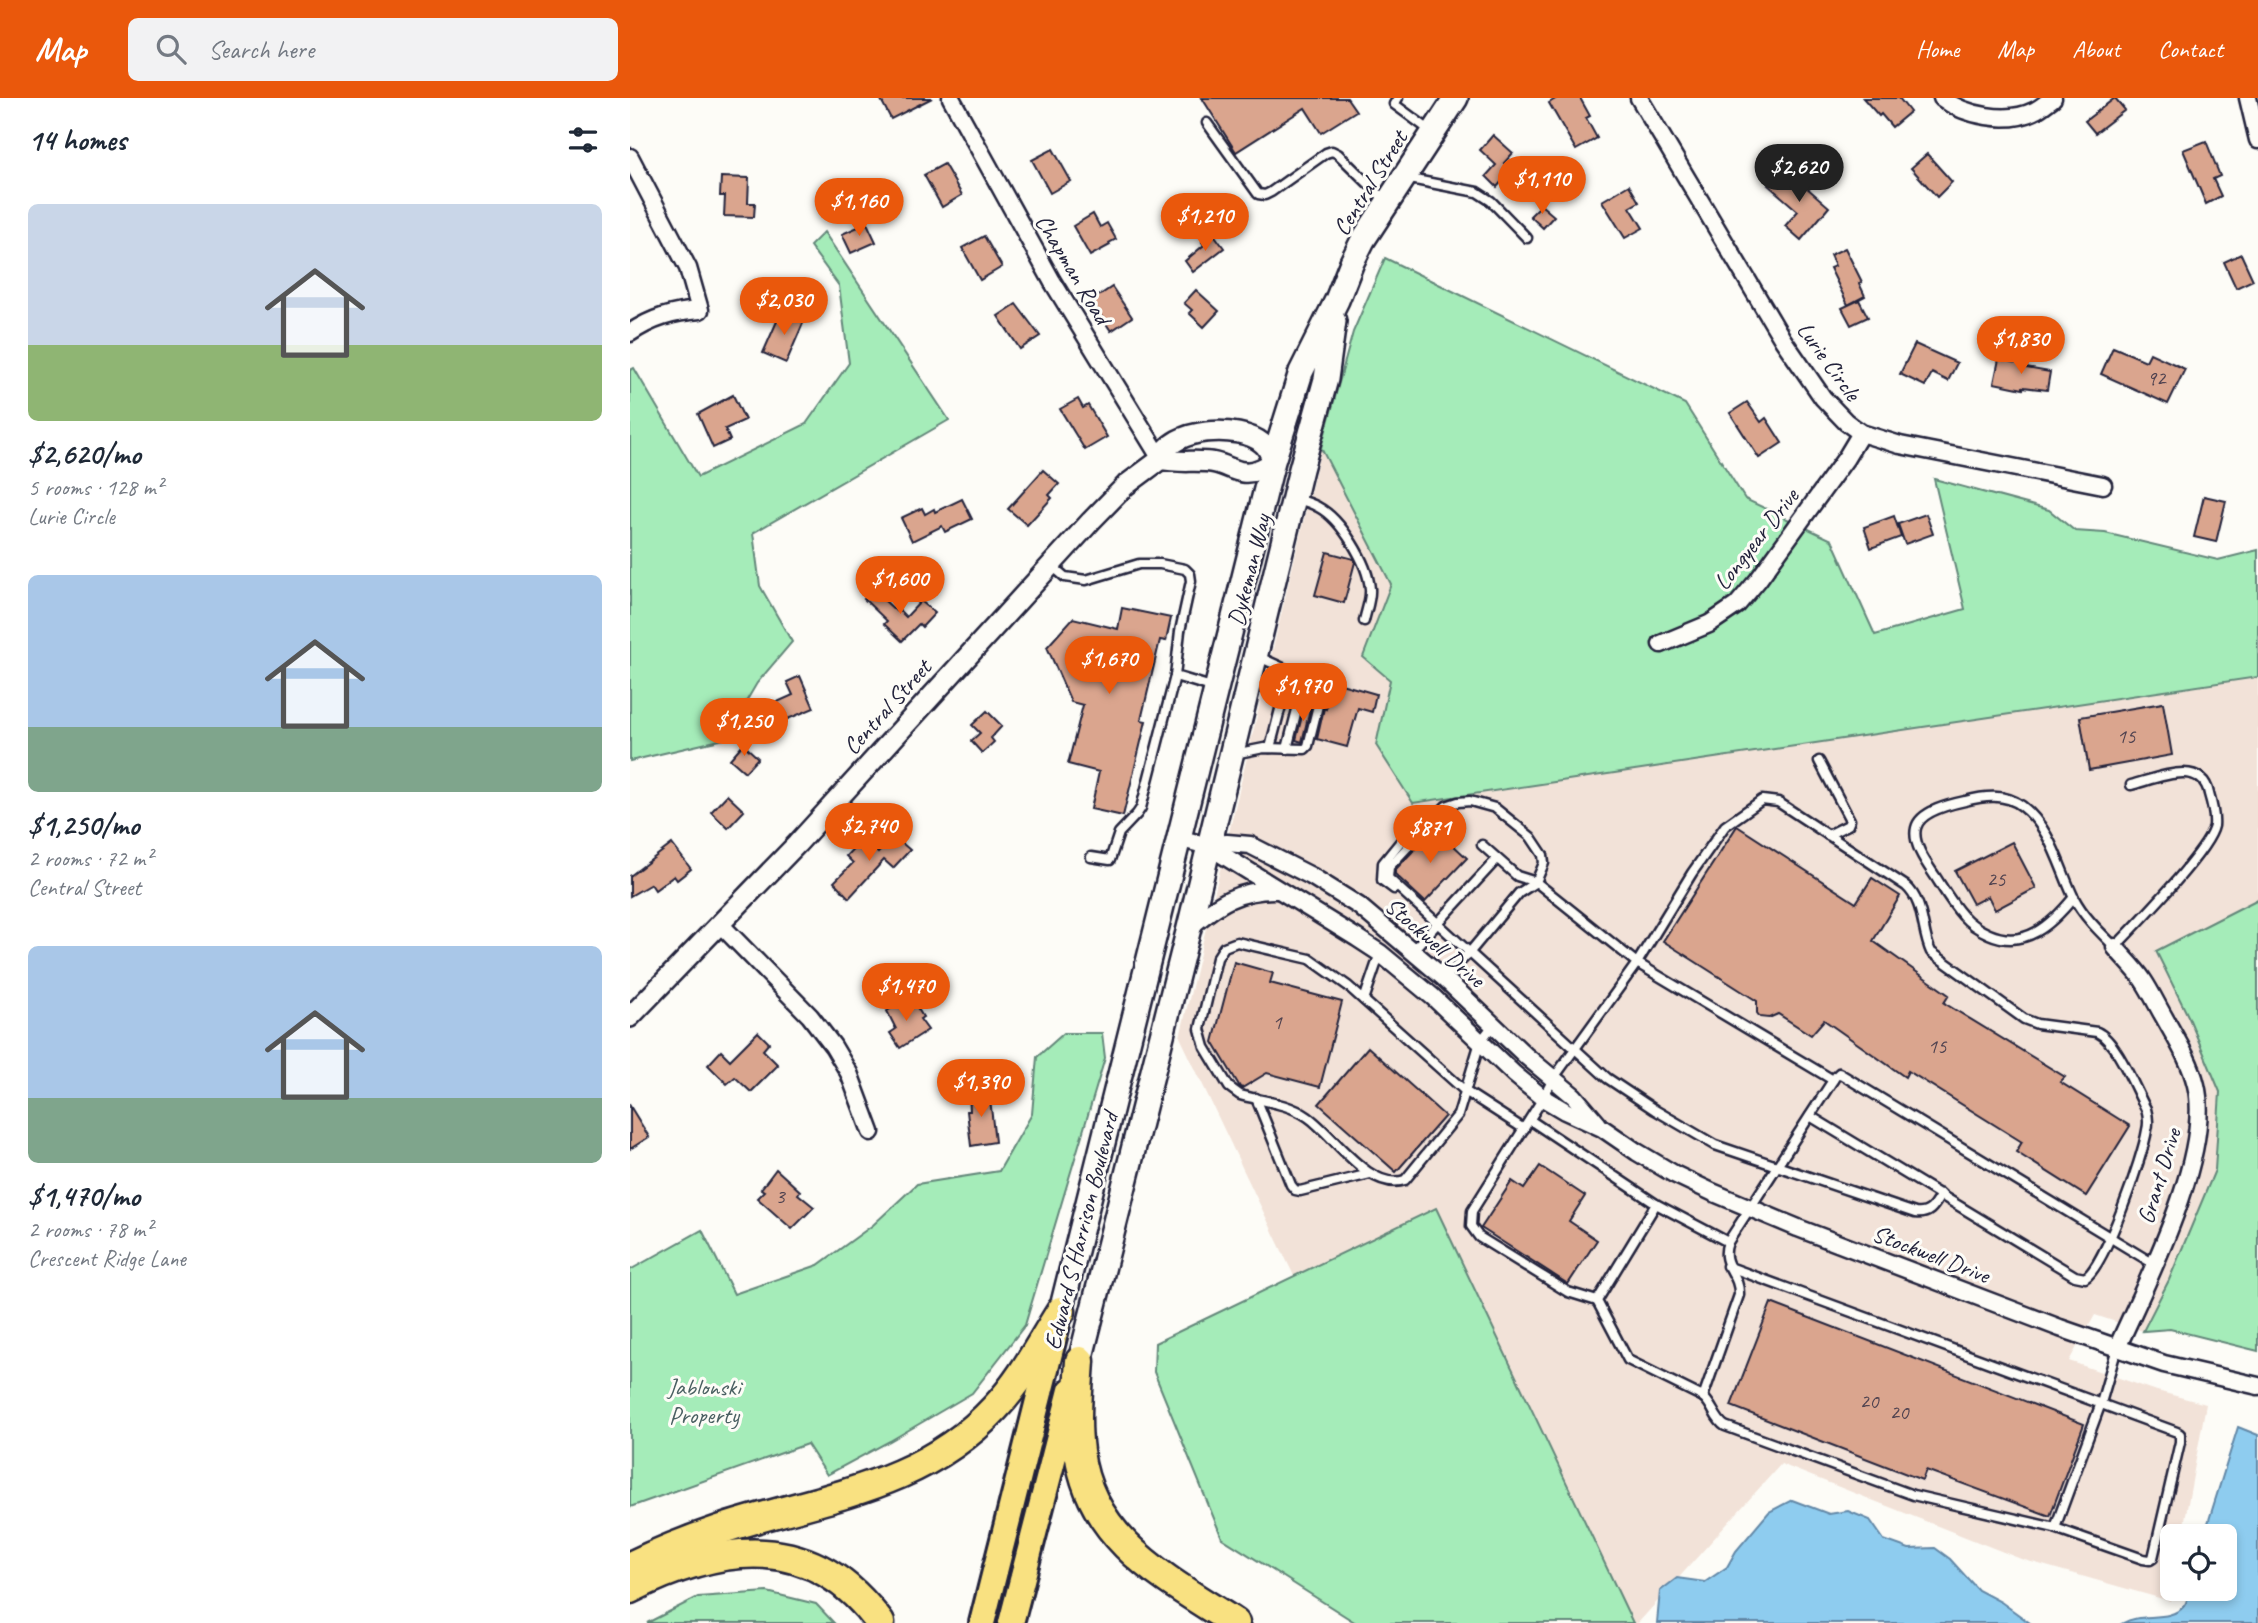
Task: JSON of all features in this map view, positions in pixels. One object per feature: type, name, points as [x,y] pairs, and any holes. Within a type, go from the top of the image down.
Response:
[{"type":"highway","points":[[630,1566],[720,1530],[888,1480],[926,1462],[963,1436],[993,1410],[1019,1379],[1061,1311]]},
{"type":"highway","points":[[1080,1361],[1077,1425],[1079,1454],[1086,1481],[1102,1516],[1125,1546],[1143,1562],[1235,1623]]},
{"type":"highway","points":[[630,1589],[675,1569],[717,1556],[748,1553],[782,1556],[804,1562],[838,1580],[869,1608],[880,1623]]},
{"type":"main road","name":"Central Street","points":[[1273,461],[1301,372],[1337,300],[1352,262],[1402,178],[1456,98]]},
{"type":"main road","name":"Central Street","points":[[1301,469],[1326,379],[1337,300]]},
{"type":"main road","name":"Dykeman Way","points":[[1178,838],[1273,461]]},
{"type":"main road","name":"Dykeman Way","points":[[1208,846],[1301,469]]},
{"type":"main road","name":"Edward S Harrison Boulevard","points":[[982,1623],[1178,838]]},
{"type":"main road","name":"Edward S Harrison Boulevard","points":[[1011,1623],[1080,1361],[1208,846]]},
{"type":"street","name":"Chapman Road","points":[[951,98],[1052,281],[1161,459]]},
{"type":"street","name":"Lurie Circle","points":[[1639,98],[1798,362],[1823,398],[1846,422],[1861,432],[1900,444],[2103,485]]},
{"type":"street","points":[[1942,98],[1964,111],[2005,117],[2034,111],[2053,98]]},
{"type":"street","points":[[2248,98],[2258,140]]},
{"type":"street","points":[[630,157],[688,268],[700,310],[661,316],[642,324],[630,333]]},
{"type":"street","name":"Central Street","points":[[630,1017],[721,925],[864,772],[1120,491],[1138,474],[1161,459],[1169,444],[1197,433],[1223,431],[1246,435],[1260,441],[1266,446],[1273,461]]},
{"type":"street","name":"Longyear Drive","points":[[1661,644],[1709,624],[1737,605],[1783,547],[1846,458],[1861,432]]},
{"type":"street","points":[[1161,459],[1175,463],[1216,463],[1244,472],[1262,469],[1273,461],[1301,469]]},
{"type":"street","name":"Stockwell Drive","points":[[1178,838],[1208,846],[1380,953],[1433,997],[1543,1098],[1602,1128],[1674,1174],[1750,1208],[2060,1328],[2193,1372],[2258,1386]]},
{"type":"street","name":"Stockwell Drive","points":[[1208,846],[1227,843],[1250,845],[1285,862],[1359,906],[1444,978],[1574,1096],[1602,1128]]},
{"type":"street","points":[[1189,928],[1233,897],[1257,890],[1278,890]]},
{"type":"street","points":[[721,925],[810,1017],[833,1046],[849,1073],[871,1132]]},
{"type":"street","name":"Grant Drive","points":[[2115,947],[2142,979],[2188,1060],[2197,1086],[2199,1118],[2195,1151],[2185,1186],[2117,1348]]},
{"type":"lane","points":[[1398,98],[1394,104],[1432,132]]},
{"type":"lane","points":[[1207,123],[1258,194],[1271,192],[1332,151],[1387,202]]},
{"type":"lane","points":[[1402,178],[1477,192],[1491,201],[1527,238]]},
{"type":"lane","points":[[1294,498],[1319,508],[1342,527],[1357,553],[1369,579],[1371,592],[1364,621]]},
{"type":"lane","points":[[1051,565],[1065,577],[1086,580],[1149,563],[1185,569],[1190,574],[1191,581],[1180,631],[1175,676],[1139,811],[1119,834],[1110,860],[1091,857]]},
{"type":"lane","points":[[1231,755],[1257,748],[1303,750],[1308,746],[1321,691],[1316,683],[1255,655]]},
{"type":"lane","points":[[1270,748],[1290,671]]},
{"type":"lane","points":[[1175,676],[1216,688]]},
{"type":"lane","points":[[1287,749],[1305,678]]},
{"type":"lane","points":[[1819,761],[1850,820],[1848,825],[1828,835]]},
{"type":"lane","points":[[2074,897],[2056,918],[2036,933],[2017,940],[2000,939],[1980,930],[1964,917],[1926,863],[1916,842],[1915,830],[1919,821],[1930,812],[1941,808],[1990,796],[2006,798],[2021,806],[2041,827],[2086,917],[2115,947],[2204,847],[2214,828],[2208,789],[2203,778],[2181,773],[2131,785]]},
{"type":"lane","points":[[1727,1266],[2175,1430],[2180,1434],[2155,1554],[2150,1560],[2143,1559],[2055,1528],[1913,1495],[1720,1423],[1709,1402],[1703,1397],[1628,1360],[1597,1301],[1568,1292],[1479,1237],[1471,1226],[1472,1211],[1553,1079],[1637,963],[1692,873],[1725,826],[1762,800],[1778,802],[1911,890],[1923,918],[1927,946],[1936,957],[2030,1022],[2097,1032],[2105,1036],[2113,1046],[2146,1109],[2148,1118],[2146,1137],[2111,1238],[2092,1273],[2080,1278],[1810,1115]]},
{"type":"lane","points":[[1444,978],[1470,952],[1519,893],[1536,882],[1544,863],[1543,855],[1531,837],[1495,808],[1482,803],[1458,802],[1446,806],[1389,867],[1391,881],[1470,952],[1574,1049],[1608,1078],[1715,1145],[1776,1167],[1915,1213],[1927,1212],[1941,1194]]},
{"type":"lane","points":[[1482,845],[1517,876],[1536,882],[1637,963],[1833,1080]]},
{"type":"lane","points":[[1412,951],[1497,859]]},
{"type":"lane","points":[[1493,1024],[1480,1042],[1465,1091],[1455,1120],[1405,1180],[1393,1183],[1370,1174],[1308,1117],[1291,1108],[1240,1095],[1228,1087],[1205,1047],[1200,1028],[1217,958],[1230,943],[1243,943],[1310,959],[1348,986],[1465,1091],[1524,1129]]},
{"type":"lane","points":[[1364,1000],[1380,953]]},
{"type":"lane","points":[[1703,1397],[1739,1295],[1737,1278],[1727,1266],[1725,1255],[1728,1242],[1837,1074],[1844,1075],[2154,1264]]},
{"type":"lane","points":[[1256,1098],[1291,1185],[1295,1189],[1300,1191],[1370,1174]]},
{"type":"lane","points":[[1530,1120],[1656,1204],[1728,1242]]},
{"type":"lane","points":[[1597,1301],[1656,1204]]},
{"type":"lane","points":[[2055,1528],[2101,1403],[2117,1348]]},
{"type":"shaded area","points":[[1321,448],[1498,790],[2258,677],[2258,1069],[2169,1280],[2143,1331],[2095,1315],[2069,1361],[2157,1391],[2206,1404],[2184,1524],[2160,1524],[2160,1598],[2021,1559],[1781,1464],[1638,1623],[1633,1623],[1436,1208],[1294,1276],[1180,1037]]},
{"type":"green space","points":[[824,232],[949,420],[753,533],[760,586],[792,642],[757,683],[724,739],[630,761],[630,370],[634,368],[698,477],[806,424],[849,363],[839,286],[810,246]]},
{"type":"green space","points":[[1385,258],[1685,404],[1745,499],[1832,540],[1875,635],[1965,609],[1934,479],[2049,510],[2075,531],[2105,533],[2218,560],[2258,550],[2258,677],[1413,803],[1376,745],[1390,680],[1363,657],[1391,584],[1321,448],[1353,332]]},
{"type":"green space","points":[[2258,899],[2258,1351],[2170,1329],[2143,1331],[2169,1280],[2215,1170],[2220,1092],[2189,1018],[2156,951]]},
{"type":"green space","name":"Jablonski Property","points":[[1064,1033],[1102,1033],[1105,1058],[1025,1325],[972,1393],[827,1475],[807,1444],[630,1507],[630,1270],[702,1230],[734,1294],[818,1265],[873,1225],[917,1184],[999,1171],[1032,1114],[1037,1057]]},
{"type":"green space","points":[[1436,1208],[1633,1623],[1356,1623],[1222,1538],[1154,1372],[1155,1343]]},
{"type":"green space","points":[[767,1592],[816,1604],[834,1623],[647,1623],[698,1597]]},
{"type":"water","points":[[2238,1427],[2258,1435],[2258,1623],[2123,1623],[2138,1618],[2171,1614],[2178,1611],[2186,1601],[2237,1601],[2237,1524],[2208,1524]]},
{"type":"water","points":[[1792,1500],[1829,1514],[1848,1511],[1870,1520],[1884,1540],[1909,1549],[1935,1548],[1950,1559],[1978,1590],[2001,1602],[2030,1623],[1657,1623],[1660,1591],[1677,1578],[1705,1582],[1727,1567],[1736,1551],[1769,1512]]},
{"type":"building","points":[[880,98],[932,98],[891,119]]},
{"type":"building","points":[[1202,98],[1347,98],[1356,111],[1321,133],[1305,108],[1236,152]]},
{"type":"building","points":[[1557,98],[1580,98],[1590,116],[1586,118],[1597,138],[1576,150],[1549,103]]},
{"type":"building","points":[[1863,98],[1899,98],[1910,112],[1892,127]]},
{"type":"building","points":[[2115,98],[2125,110],[2095,133],[2085,121]]},
{"type":"building","points":[[1493,135],[1513,153],[1504,163],[1512,170],[1497,187],[1486,176],[1496,165],[1480,150]]},
{"type":"building","points":[[2206,141],[2220,176],[2213,179],[2221,196],[2206,204],[2183,150]]},
{"type":"building","points":[[1053,149],[1071,181],[1050,193],[1032,160]]},
{"type":"building","points":[[1927,154],[1952,182],[1937,197],[1911,168]]},
{"type":"building","points":[[944,164],[962,195],[942,207],[924,175]]},
{"type":"building","points":[[1781,170],[1796,184],[1798,180],[1829,207],[1801,240],[1785,226],[1798,211],[1768,185]]},
{"type":"building","points":[[721,177],[749,178],[748,203],[755,203],[754,217],[724,216],[725,196],[720,196]]},
{"type":"building","points":[[1629,185],[1639,202],[1630,207],[1643,228],[1625,238],[1602,201]]},
{"type":"building","points":[[1541,205],[1554,216],[1543,228],[1530,216]]},
{"type":"building","points":[[1093,214],[1100,227],[1107,223],[1116,239],[1090,256],[1073,226]]},
{"type":"building","points":[[867,223],[876,242],[851,253],[842,234]]},
{"type":"building","points":[[1213,233],[1224,248],[1193,272],[1185,261],[1204,245],[1202,242]]},
{"type":"building","points":[[984,236],[1002,267],[980,280],[962,248]]},
{"type":"building","points":[[1845,248],[1862,282],[1859,283],[1865,296],[1848,305],[1830,268],[1835,266],[1830,255]]},
{"type":"building","points":[[2241,254],[2253,280],[2236,288],[2224,262]]},
{"type":"building","points":[[1112,287],[1132,317],[1111,331],[1091,301]]},
{"type":"building","points":[[1196,290],[1219,311],[1204,327],[1189,313],[1192,310],[1184,303]]},
{"type":"building","points":[[1859,300],[1868,317],[1851,325],[1842,308]]},
{"type":"building","points":[[1016,304],[1040,336],[1020,349],[998,316]]},
{"type":"building","points":[[781,312],[804,321],[786,363],[763,353]]},
{"type":"building","points":[[1915,344],[1957,363],[1948,381],[1932,373],[1925,386],[1900,374]]},
{"type":"building","points":[[2113,347],[2146,361],[2150,353],[2185,369],[2168,404],[2101,374]]},
{"type":"building","points":[[1999,359],[2050,372],[2047,390],[2023,389],[1994,383]]},
{"type":"building","points":[[733,395],[745,420],[725,429],[730,440],[713,448],[698,414]]},
{"type":"building","points":[[1078,399],[1083,408],[1088,405],[1107,437],[1085,450],[1060,409]]},
{"type":"building","points":[[1747,402],[1761,422],[1766,418],[1782,443],[1759,458],[1730,413]]},
{"type":"building","points":[[1043,470],[1059,484],[1049,495],[1052,498],[1027,525],[1008,509]]},
{"type":"building","points":[[2204,496],[2226,501],[2216,542],[2194,537]]},
{"type":"building","points":[[962,499],[972,519],[945,532],[942,526],[912,541],[901,518],[922,508],[925,514],[934,509],[935,512]]},
{"type":"building","points":[[1926,514],[1933,534],[1905,544],[1898,524]]},
{"type":"building","points":[[1894,516],[1901,537],[1871,548],[1864,527]]},
{"type":"building","points":[[1327,552],[1354,559],[1355,562],[1344,603],[1315,595]]},
{"type":"building","points":[[873,590],[906,617],[921,601],[935,613],[922,627],[919,624],[902,641],[884,624],[887,621],[864,599]]},
{"type":"building","points":[[1122,608],[1171,618],[1166,641],[1160,640],[1141,720],[1146,721],[1123,816],[1091,809],[1099,772],[1068,764],[1083,705],[1071,702],[1047,647],[1073,618],[1118,629]]},
{"type":"building","points":[[800,676],[814,708],[783,721],[775,703],[793,695],[787,682]]},
{"type":"building","points":[[1334,682],[1376,694],[1372,712],[1358,708],[1347,747],[1317,739],[1324,708],[1326,709]]},
{"type":"building","points":[[2163,703],[2172,755],[2089,770],[2080,717]]},
{"type":"building","points":[[1305,704],[1311,705],[1302,742],[1296,740]]},
{"type":"building","points":[[987,711],[1002,726],[991,738],[994,742],[982,753],[971,741],[980,733],[972,725]]},
{"type":"building","points":[[743,744],[758,758],[745,772],[730,759]]},
{"type":"building","points":[[727,795],[744,811],[728,828],[711,812]]},
{"type":"building","points":[[1737,826],[1856,903],[1872,878],[1900,896],[1873,941],[1949,995],[1944,1003],[2065,1077],[2060,1082],[2130,1126],[2086,1196],[2016,1152],[2022,1142],[1908,1071],[1905,1077],[1824,1020],[1811,1035],[1778,1014],[1769,1018],[1760,1017],[1757,1013],[1757,1001],[1663,941]]},
{"type":"building","points":[[1435,828],[1467,858],[1425,902],[1395,874],[1395,870]]},
{"type":"building","points":[[894,836],[910,850],[893,868],[884,860],[849,898],[834,882],[853,863],[846,856],[863,838],[878,853]]},
{"type":"building","points":[[2012,842],[2036,888],[1995,910],[1988,896],[1973,904],[1955,871]]},
{"type":"building","points":[[672,844],[691,869],[677,880],[674,876],[655,890],[651,884],[630,896],[630,876]]},
{"type":"building","points":[[1234,962],[1273,973],[1270,983],[1342,1002],[1320,1087],[1267,1073],[1240,1087],[1213,1042]]},
{"type":"building","points":[[906,999],[911,1006],[915,1004],[923,1017],[920,1019],[928,1030],[900,1048],[890,1033],[896,1029],[887,1011]]},
{"type":"building","points":[[758,1032],[769,1043],[763,1050],[778,1065],[751,1092],[735,1077],[727,1084],[708,1065],[721,1051],[730,1060]]},
{"type":"building","points":[[1368,1047],[1445,1116],[1396,1172],[1319,1104]]},
{"type":"building","points":[[989,1090],[995,1142],[971,1146],[967,1111],[970,1111],[969,1092]]},
{"type":"building","points":[[630,1106],[649,1137],[630,1149]]},
{"type":"building","points":[[1540,1166],[1585,1196],[1569,1221],[1597,1240],[1568,1284],[1481,1228],[1512,1181],[1524,1189]]},
{"type":"building","points":[[776,1169],[800,1191],[798,1194],[814,1207],[792,1229],[757,1198]]},
{"type":"building","points":[[1771,1303],[2084,1424],[2050,1516],[1926,1470],[1922,1480],[1731,1406]]}]
